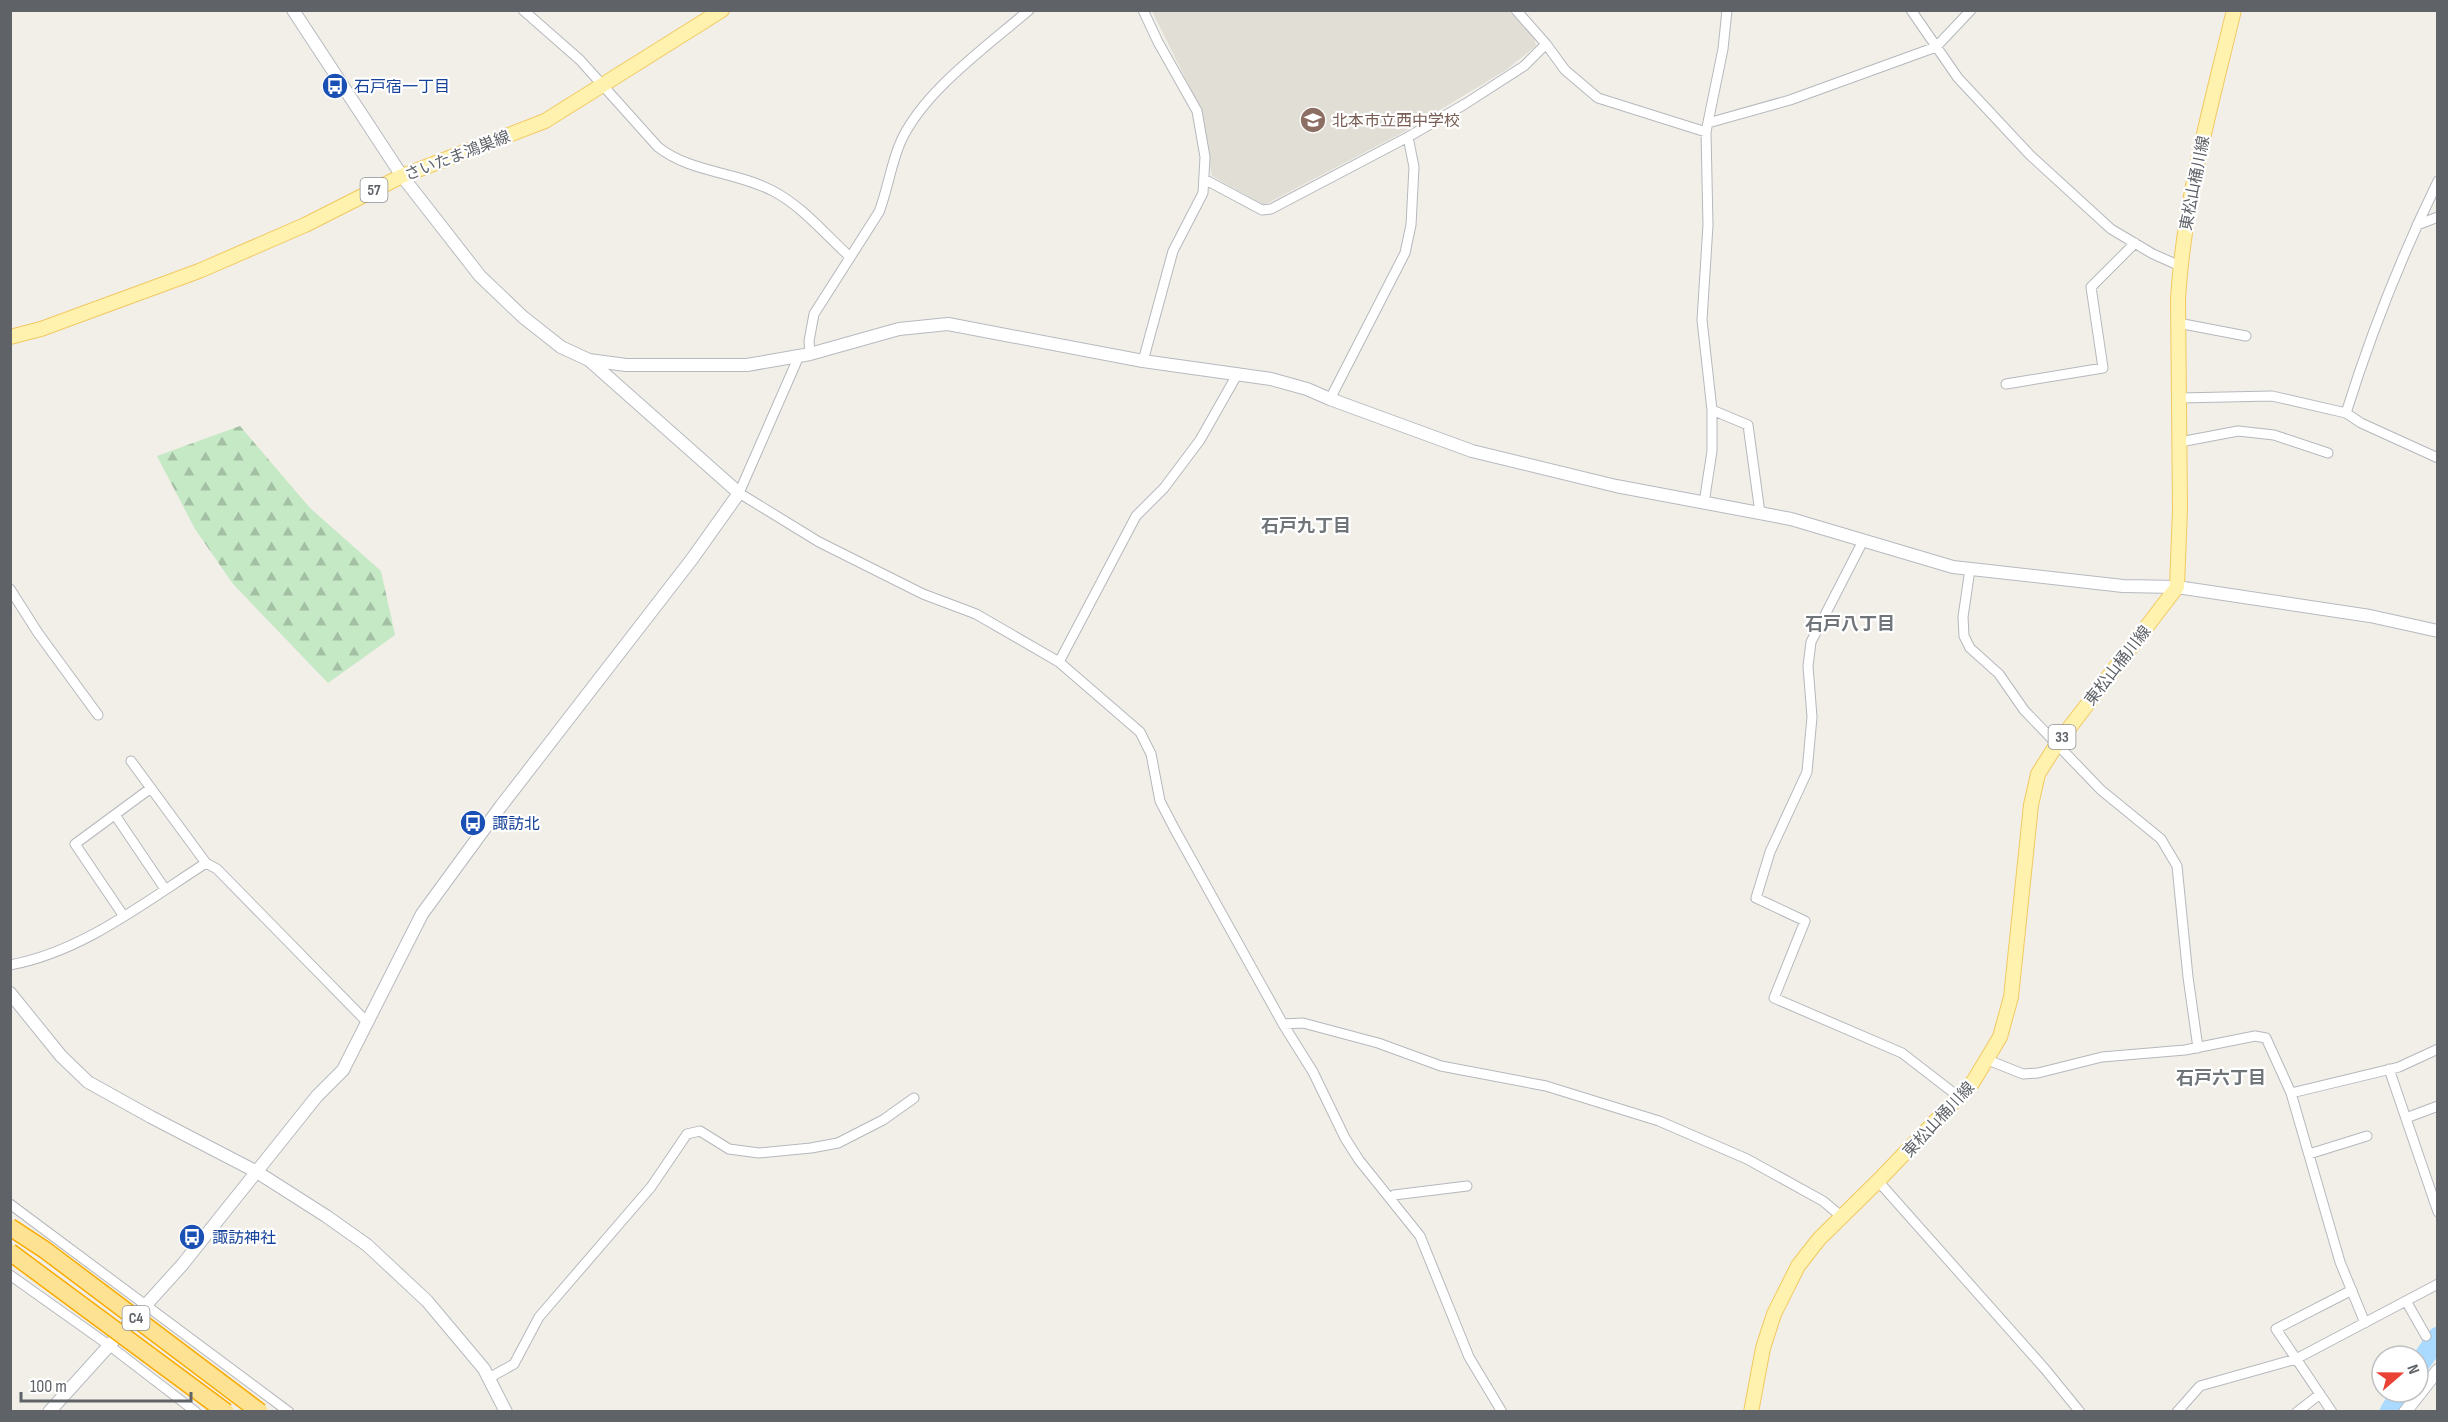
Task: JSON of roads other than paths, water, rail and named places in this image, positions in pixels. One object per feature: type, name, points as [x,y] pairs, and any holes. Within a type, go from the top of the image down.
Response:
[{"type":"highway","name":"C4","points":[[10,1227],[45,1250],[260,1412]]},
{"type":"highway","name":"C4","points":[[10,1252],[226,1412]]},
{"type":"main road","name":"さいたま鴻巣線","points":[[10,337],[40,329],[199,271],[305,225],[402,176],[545,121],[603,87],[722,10]]},
{"type":"main road","name":"東松山桶川線","points":[[1751,1412],[1763,1348],[1774,1314],[1798,1266],[1819,1239],[1973,1082],[2000,1037],[2011,997],[2031,805],[2038,774],[2057,744],[2177,587],[2180,266],[2187,204],[2234,10]]},
{"type":"street","points":[[292,10],[402,176],[480,276],[523,317],[561,347],[589,360],[739,492],[819,542],[922,594],[976,614],[1059,662],[1140,732],[1151,754],[1160,801],[1283,1024],[1313,1072],[1345,1138],[1420,1236],[1469,1357],[1502,1412]]},
{"type":"street","points":[[523,10],[580,60],[658,147],[672,158],[771,190],[793,204],[849,256]]},
{"type":"street","points":[[49,1412],[182,1265],[317,1096],[343,1070],[422,914],[501,806],[692,560],[739,492],[804,355],[814,314],[879,212],[900,143],[914,118],[933,95],[1029,10]]},
{"type":"street","points":[[1143,10],[1158,42],[1197,111],[1205,157],[1203,193],[1173,251],[1143,361]]},
{"type":"street","points":[[1516,10],[1546,44],[1564,70],[1598,98],[1707,127],[1790,100],[1936,47],[1971,10]]},
{"type":"street","points":[[1704,503],[1712,451],[1712,410],[1702,320],[1708,225],[1707,127],[1723,49],[1727,10]]},
{"type":"street","points":[[1911,10],[1958,78],[2030,155],[2111,229],[2180,266]]},
{"type":"street","points":[[1204,179],[1262,210],[1271,209],[1408,137],[1524,66],[1546,44]]},
{"type":"street","points":[[1330,399],[1405,253],[1411,225],[1414,167],[1408,137]]},
{"type":"street","points":[[2346,413],[2370,336],[2438,181]]},
{"type":"street","points":[[2417,225],[2438,217]]},
{"type":"street","points":[[2006,384],[2103,368],[2091,287],[2135,243]]},
{"type":"street","points":[[2178,323],[2246,336]]},
{"type":"street","points":[[589,360],[626,365],[747,365],[804,355],[900,329],[948,324],[1143,361],[1238,373],[1306,389],[1472,451],[1616,486],[1791,519],[1953,567],[2122,586],[2177,587],[2370,616],[2438,631]]},
{"type":"street","points":[[1059,662],[1136,516],[1164,488],[1200,440],[1238,373]]},
{"type":"street","points":[[2180,398],[2272,396],[2346,413],[2361,423],[2438,458]]},
{"type":"street","points":[[1712,410],[1748,425],[1760,513]]},
{"type":"street","points":[[2180,442],[2238,431],[2274,435],[2328,453]]},
{"type":"street","points":[[1863,542],[1811,642],[1808,666],[1812,717],[1807,772],[1770,852],[1756,898],[1805,921],[1774,998],[1902,1053],[1959,1096]]},
{"type":"street","points":[[1970,569],[1963,617],[1964,636],[1970,648],[1999,674],[2024,710],[2101,790],[2161,838],[2176,866],[2188,977],[2199,1048]]},
{"type":"street","points":[[10,589],[38,633],[98,715]]},
{"type":"street","points":[[131,761],[206,863],[217,869],[368,1023]]},
{"type":"street","points":[[123,915],[75,844],[151,788]]},
{"type":"street","points":[[115,815],[165,889]]},
{"type":"street","points":[[10,965],[30,962],[60,951],[206,863]]},
{"type":"street","points":[[10,993],[61,1056],[88,1082],[151,1118],[257,1172],[326,1215],[367,1245],[427,1300],[484,1369],[506,1412]]},
{"type":"street","points":[[1283,1024],[1304,1023],[1378,1043],[1441,1066],[1545,1086],[1659,1121],[1747,1159],[1823,1201],[1842,1217]]},
{"type":"street","points":[[1988,1060],[2023,1074],[2038,1073],[2102,1057],[2199,1048],[2254,1036],[2266,1038],[2291,1093],[2340,1262],[2365,1323]]},
{"type":"street","points":[[2291,1093],[2390,1069],[2438,1049]]},
{"type":"street","points":[[2390,1069],[2438,1212]]},
{"type":"street","points":[[489,1378],[514,1364],[539,1317],[651,1187],[687,1134],[700,1131],[729,1149],[759,1153],[811,1148],[838,1143],[882,1120],[914,1098]]},
{"type":"street","points":[[2406,1118],[2438,1106]]},
{"type":"street","points":[[2309,1154],[2367,1136]]},
{"type":"street","points":[[1878,1181],[2045,1369],[2080,1412]]},
{"type":"street","points":[[1390,1198],[1394,1195],[1467,1186]]},
{"type":"street","points":[[10,1204],[289,1412]]},
{"type":"street","points":[[10,1275],[110,1346],[196,1412]]},
{"type":"street","points":[[2177,1412],[2200,1386],[2296,1359],[2438,1284]]},
{"type":"street","points":[[2332,1412],[2276,1329],[2352,1290]]},
{"type":"street","points":[[2406,1301],[2426,1336]]},
{"type":"street","points":[[2405,1412],[2438,1370]]},
{"type":"street","points":[[2297,1412],[2320,1394]]},
{"type":"street","points":[[2185,1402],[2192,1412]]},
{"type":"waterway","points":[[2430,1349],[2438,1337]]},
{"type":"waterway","points":[[2390,1412],[2395,1404]]},
{"type":"place","name":"石戸宿一丁目","points":[[335,86]]},
{"type":"place","name":"北本市立西中学校","points":[[1313,120]]},
{"type":"place","name":"諏訪北","points":[[473,823]]},
{"type":"place","name":"諏訪神社","points":[[192,1237]]},
{"type":"district","name":"石戸九丁目","points":[[1306,526]]},
{"type":"district","name":"石戸八丁目","points":[[1850,624]]},
{"type":"district","name":"石戸六丁目","points":[[2221,1078]]}]
